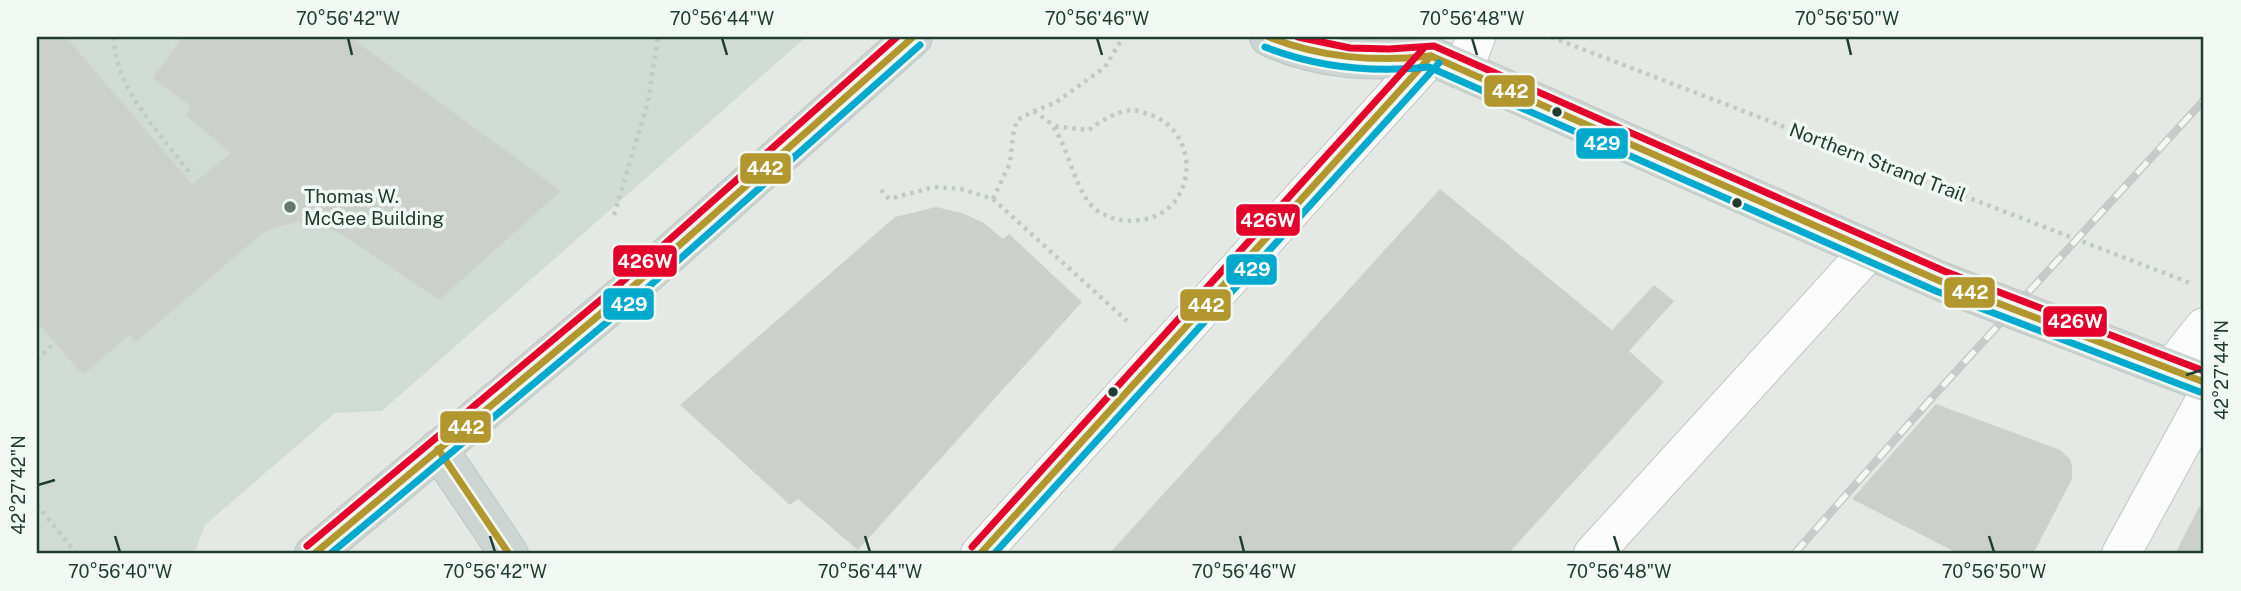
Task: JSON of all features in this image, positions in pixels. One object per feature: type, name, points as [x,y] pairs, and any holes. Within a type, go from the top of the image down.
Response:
[{"type":"main road","points":[[314,554],[629,290],[913,37]]},
{"type":"main road","points":[[1269,37],[1300,49],[1351,59],[1403,60],[1448,50],[1869,251],[1987,300],[2187,375]]},
{"type":"main road","points":[[438,449],[509,554]]},
{"type":"street","points":[[980,554],[1448,50]]},
{"type":"street","points":[[1593,554],[1869,251]]},
{"type":"street","points":[[2187,375],[2204,327]]},
{"type":"street","points":[[2121,554],[2204,402]]},
{"type":"path","points":[[114,37],[120,69],[132,96],[192,176]]},
{"type":"path","points":[[614,215],[648,102],[658,37]]},
{"type":"path","points":[[992,199],[1010,163],[1017,120],[1055,103],[1105,67],[1122,37]]},
{"type":"path","name":"Northern Strand Trail","points":[[1552,37],[2193,284]]},
{"type":"path","points":[[1034,111],[1054,127],[1082,191],[1098,211],[1123,222],[1151,219],[1170,209],[1181,191],[1188,173],[1184,150],[1177,134],[1160,118],[1133,110],[1106,118],[1089,130],[1054,127]]},
{"type":"path","points":[[881,190],[889,199],[934,187],[961,190],[992,199],[1133,327]]},
{"type":"path","points":[[37,360],[54,343]]},
{"type":"path","points":[[37,505],[77,554]]},
{"type":"shaded area","points":[[37,37],[806,37],[382,411],[335,413],[205,525],[194,554],[37,554]]},
{"type":"building","name":"Thomas W. McGee Building","points":[[37,37],[66,37],[192,184],[231,153],[186,116],[190,106],[153,78],[182,37],[350,37],[561,191],[439,300],[323,224],[296,222],[271,229],[260,235],[136,342],[129,335],[83,375],[37,322]]},
{"type":"building","points":[[1440,189],[1612,330],[1654,285],[1674,301],[1629,351],[1664,382],[1508,554],[1109,554]]},
{"type":"building","points":[[936,207],[962,213],[984,223],[1003,239],[1009,234],[1082,302],[858,550],[798,499],[790,505],[680,405],[895,217]]},
{"type":"building","points":[[1936,404],[2060,450],[2070,459],[2072,479],[2033,554],[1959,554],[1852,499]]},
{"type":"building","points":[[2199,507],[2204,507],[2204,554],[2175,554]]},
{"type":"railway","points":[[1794,554],[1929,401],[2204,100]]},
{"type":"transit line","name":"426W","points":[[307,546],[622,282],[897,37]]},
{"type":"transit line","name":"442","points":[[314,554],[629,290],[913,37]]},
{"type":"transit line","name":"442","points":[[1269,37],[1309,50],[1348,57],[1389,59],[1431,56],[1940,281],[2204,382]]},
{"type":"transit line","name":"426W","points":[[1298,37],[1350,48],[1434,46],[1944,271],[2204,371]]},
{"type":"transit line","name":"429","points":[[330,554],[636,298],[920,45]]},
{"type":"transit line","name":"429","points":[[1265,47],[1305,60],[1346,67],[1429,67],[1936,291],[2200,392]]},
{"type":"transit line","name":"426W","points":[[972,547],[1423,49]]},
{"type":"transit line","name":"442","points":[[980,554],[1431,56]]},
{"type":"transit line","name":"429","points":[[994,554],[1439,63]]},
{"type":"transit line","name":"442","points":[[438,449],[509,554]]},
{"type":"place","name":"Thomas W. McGee Building","points":[[290,207]]}]
